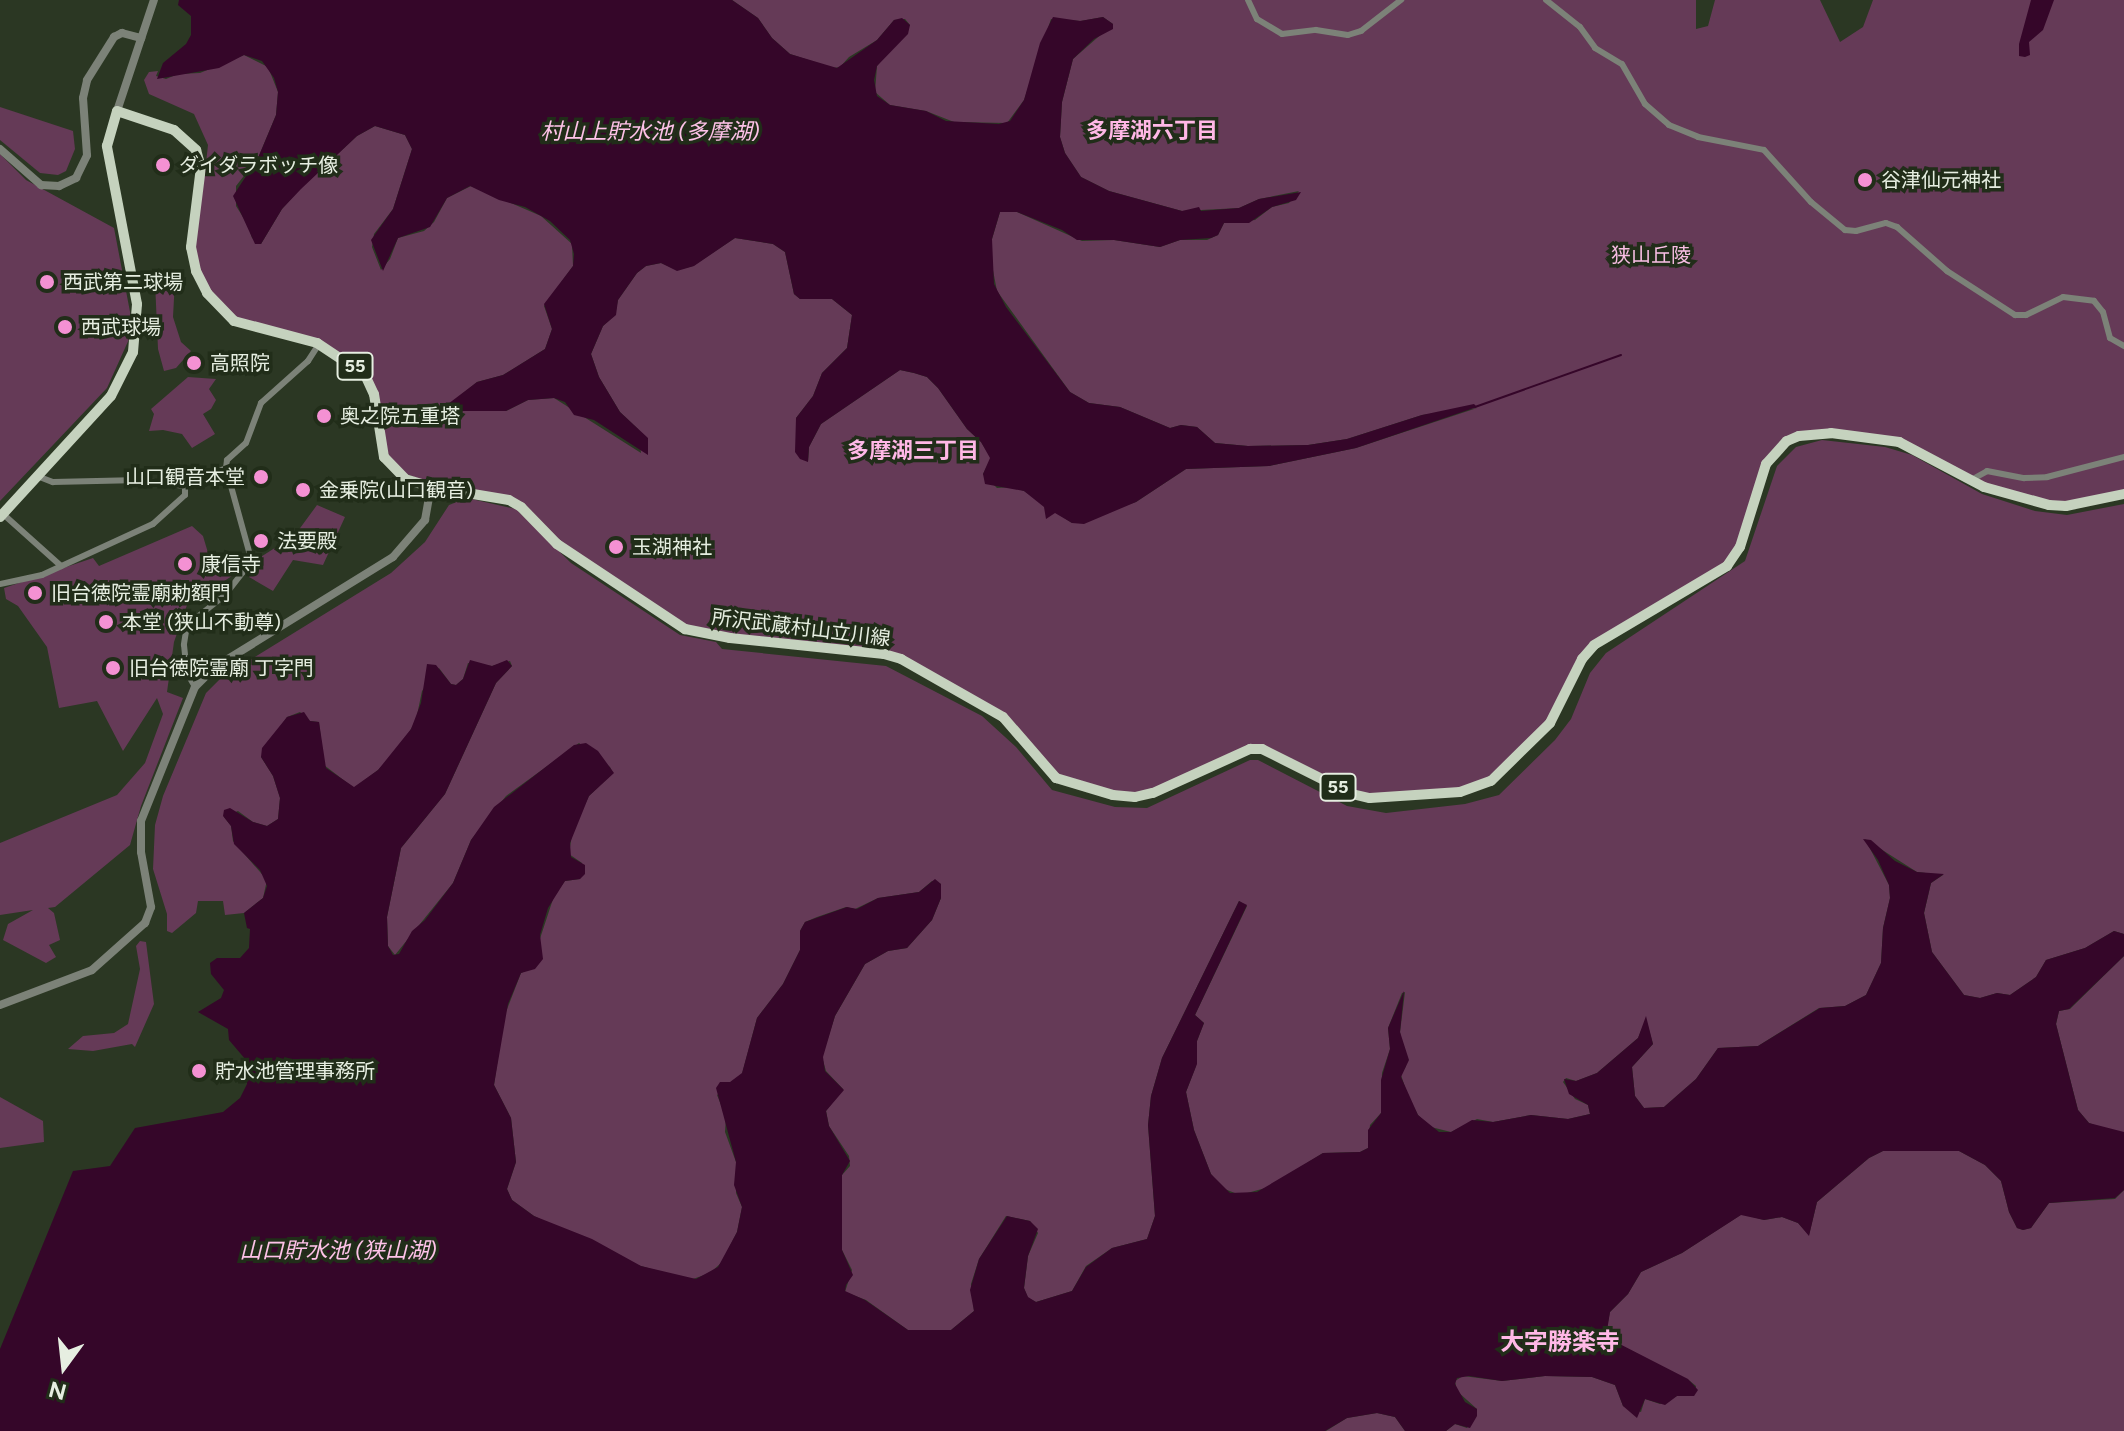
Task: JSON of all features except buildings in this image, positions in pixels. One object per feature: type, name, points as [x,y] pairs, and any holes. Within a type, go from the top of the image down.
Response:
[{"type":"main road","name":"所沢武蔵村山立川線","points":[[117,111],[174,130],[196,150],[201,167],[192,250],[198,276],[216,304],[234,321],[319,344],[354,366],[370,385],[384,457],[405,479],[431,487],[509,500],[521,507],[557,544],[685,629],[741,639],[884,654],[901,659],[993,710],[1017,730],[1048,772],[1075,785],[1113,795],[1145,796],[1230,756],[1262,749],[1352,794],[1378,799],[1473,790],[1498,776],[1550,723],[1582,659],[1594,645],[1727,566],[1740,547],[1761,474],[1773,453],[1787,441],[1813,433],[1885,439],[1915,448],[1999,493],[2049,505],[2066,506],[2124,494]]},
{"type":"main road","points":[[2,515],[111,396],[126,372],[136,342],[137,304],[108,153],[111,126],[117,111]]},
{"type":"street","points":[[117,111],[154,0]]},
{"type":"street","points":[[1248,0],[1257,19],[1282,34],[1316,30],[1348,35],[1361,31],[1401,0]]},
{"type":"street","points":[[1546,0],[1575,22],[1595,48],[1622,64],[1645,104],[1669,125],[1698,137],[1767,151],[1811,202],[1845,230],[1856,231],[1886,223],[1897,227],[1938,264],[2010,313],[2026,315],[2063,297],[2094,301],[2103,312],[2111,340],[2124,346]]},
{"type":"street","points":[[0,149],[41,185],[59,186],[76,178],[83,168],[88,150],[83,98],[87,80],[114,37],[122,33],[141,38]]},
{"type":"street","points":[[195,687],[187,673],[184,645],[187,625],[233,586],[250,555],[226,468],[227,460],[246,443],[261,403],[308,361],[319,344]]},
{"type":"street","points":[[1971,480],[1987,471],[2024,478],[2047,477],[2124,457]]},
{"type":"street","points":[[37,476],[53,482],[140,480],[185,486],[226,468]]},
{"type":"street","points":[[0,584],[61,566],[153,524],[185,495],[185,486]]},
{"type":"street","points":[[0,1005],[92,970],[148,919],[151,907],[140,844],[141,821],[195,687],[215,667],[393,557],[425,520],[431,487]]},
{"type":"street","points":[[2,515],[61,566]]},
{"type":"green space","name":"狭山丘陵","points":[[732,0],[1696,0],[1696,29],[1708,26],[1715,0],[1820,0],[1840,42],[1863,27],[1873,0],[2124,0],[2124,494],[2066,506],[1999,493],[1915,448],[1813,433],[1773,453],[1735,557],[1594,645],[1550,723],[1473,790],[1370,798],[1262,749],[1135,797],[1056,778],[1016,730],[901,659],[704,635],[599,575],[521,507],[449,491],[392,468],[370,385],[337,354],[224,314],[193,261],[201,167],[206,163],[208,145],[194,114],[149,94],[144,80],[149,72],[158,71],[156,76],[166,79],[178,74],[200,73],[244,55],[268,67],[278,92],[276,115],[258,158],[236,186],[236,206],[252,238],[261,244],[282,209],[300,189],[357,136],[375,126],[405,135],[412,149],[393,209],[374,234],[372,247],[381,270],[390,259],[398,238],[424,231],[434,222],[447,198],[471,186],[541,216],[572,244],[573,266],[544,306],[552,329],[545,349],[503,375],[477,382],[446,407],[448,411],[506,411],[528,400],[554,398],[641,453],[638,429],[620,412],[599,377],[591,354],[603,326],[615,315],[618,300],[637,273],[646,266],[661,263],[677,270],[693,266],[735,238],[773,244],[785,252],[794,294],[800,299],[832,299],[852,315],[847,348],[822,373],[813,396],[796,418],[808,462],[809,447],[821,424],[900,370],[914,373],[927,377],[938,388],[967,429],[981,442],[991,458],[983,474],[997,488],[1013,487],[1024,491],[1072,523],[1136,502],[1186,469],[1269,466],[1356,448],[1477,408],[1422,415],[1347,439],[1308,445],[1248,446],[1215,443],[1197,427],[1181,425],[1170,428],[1120,407],[1089,403],[1070,392],[997,291],[991,260],[992,239],[1000,212],[1017,212],[1082,241],[1114,240],[1160,247],[1180,240],[1207,240],[1218,235],[1224,223],[1255,220],[1272,207],[1289,203],[1299,191],[1259,199],[1239,208],[1182,211],[1109,191],[1081,177],[1065,153],[1060,137],[1062,102],[1073,59],[1113,24],[1103,17],[1081,21],[1051,19],[1024,100],[1007,123],[954,122],[926,111],[890,105],[875,92],[877,66],[910,25],[905,19],[894,20],[877,40],[849,57],[840,67],[833,68],[790,54],[772,38],[758,18]]},
{"type":"green space","points":[[0,107],[73,131],[75,149],[66,171],[58,175],[40,173],[0,140]]},
{"type":"green space","name":"西武球場","points":[[0,154],[26,180],[114,228],[131,317],[130,337],[107,388],[0,501]]},
{"type":"green space","points":[[175,280],[173,317],[181,342],[191,351],[176,368],[164,371],[158,349],[155,282]]},
{"type":"green space","points":[[188,377],[216,379],[209,389],[216,400],[211,409],[203,414],[215,434],[192,448],[182,434],[149,431],[154,414],[151,409]]},
{"type":"green space","points":[[1822,440],[1885,447],[1912,455],[1982,494],[2035,511],[2067,515],[2124,504],[2124,934],[2114,931],[2085,948],[2046,960],[2036,977],[2010,995],[1997,993],[1980,998],[1964,995],[1932,952],[1924,913],[1931,883],[1943,875],[1917,872],[1865,839],[1889,885],[1890,898],[1883,928],[1881,963],[1866,995],[1845,1006],[1819,1008],[1758,1046],[1718,1048],[1696,1079],[1664,1107],[1644,1108],[1635,1096],[1632,1067],[1653,1044],[1646,1019],[1638,1038],[1597,1073],[1576,1081],[1566,1078],[1563,1082],[1575,1099],[1588,1105],[1590,1114],[1568,1119],[1531,1115],[1493,1122],[1477,1119],[1451,1132],[1431,1127],[1418,1115],[1401,1075],[1406,1066],[1400,1032],[1405,992],[1388,1028],[1390,1049],[1382,1073],[1381,1113],[1370,1125],[1368,1148],[1360,1152],[1323,1153],[1269,1187],[1240,1195],[1222,1188],[1211,1174],[1194,1130],[1186,1092],[1196,1066],[1197,1041],[1204,1023],[1195,1015],[1247,906],[1239,901],[1162,1058],[1151,1096],[1148,1125],[1155,1216],[1147,1239],[1112,1248],[1086,1266],[1072,1291],[1036,1302],[1028,1298],[1024,1288],[1028,1256],[1038,1233],[1030,1221],[1006,1216],[979,1259],[971,1284],[974,1311],[951,1330],[908,1330],[866,1300],[845,1292],[852,1270],[842,1250],[842,1175],[850,1166],[849,1156],[829,1126],[826,1111],[843,1089],[826,1071],[822,1057],[835,1016],[865,964],[888,951],[907,948],[932,920],[941,898],[941,884],[932,881],[919,892],[878,898],[855,909],[846,907],[805,922],[800,931],[800,950],[783,984],[757,1018],[742,1074],[717,1095],[726,1117],[725,1132],[736,1162],[736,1193],[742,1207],[737,1232],[722,1262],[710,1273],[690,1280],[634,1264],[534,1216],[512,1200],[507,1189],[516,1162],[511,1118],[494,1085],[504,1017],[521,973],[530,969],[554,896],[565,881],[580,879],[582,863],[569,854],[573,828],[589,796],[613,773],[610,767],[579,743],[506,796],[471,840],[453,883],[395,955],[388,946],[387,917],[401,848],[445,794],[496,683],[512,666],[510,661],[492,666],[468,663],[463,679],[456,685],[451,684],[439,668],[422,691],[416,720],[402,745],[378,770],[354,788],[324,765],[319,722],[310,721],[300,712],[287,717],[261,757],[273,776],[280,798],[278,819],[267,826],[253,822],[238,811],[224,817],[231,826],[233,841],[267,880],[263,898],[244,913],[225,915],[223,901],[198,901],[196,913],[172,933],[167,931],[167,914],[153,869],[155,825],[163,796],[206,693],[221,678],[391,573],[425,542],[449,505],[467,498],[516,509],[571,563],[680,635],[716,642],[722,649],[886,666],[982,716],[1016,747],[1052,790],[1115,807],[1147,808],[1250,760],[1258,760],[1347,806],[1386,813],[1465,804],[1499,795],[1555,740],[1571,719],[1590,673],[1606,653],[1745,561],[1777,466],[1796,447]]},
{"type":"green space","points":[[317,505],[345,517],[323,565],[293,560],[273,591],[249,577],[256,560],[295,535]]},
{"type":"green space","points":[[192,526],[203,536],[214,573],[231,571],[232,576],[187,605],[174,642],[167,692],[183,698],[141,806],[130,845],[55,907],[48,908],[54,913],[60,940],[49,945],[56,957],[46,963],[3,940],[8,924],[33,910],[0,915],[0,843],[117,795],[145,763],[163,714],[157,698],[123,751],[97,701],[59,708],[47,647],[18,606],[6,599],[4,588],[93,558],[99,566]]},
{"type":"green space","points":[[140,941],[146,942],[154,1004],[135,1047],[132,1044],[93,1051],[68,1049],[83,1036],[114,1033],[128,1024],[140,969],[136,946]]},
{"type":"green space","points":[[2124,956],[2124,1132],[2120,1134],[2089,1123],[2078,1110],[2056,1024],[2059,1011],[2070,1009]]},
{"type":"green space","points":[[0,1097],[43,1121],[44,1142],[0,1148]]},
{"type":"green space","points":[[1883,1151],[1959,1151],[1985,1165],[2001,1181],[2009,1212],[2017,1228],[2023,1230],[2031,1228],[2049,1203],[2115,1199],[2124,1190],[2124,1431],[1446,1431],[1455,1424],[1467,1428],[1477,1409],[1457,1391],[1455,1381],[1463,1376],[1502,1381],[1545,1376],[1592,1377],[1615,1385],[1623,1406],[1641,1412],[1645,1399],[1660,1404],[1677,1396],[1694,1396],[1696,1386],[1690,1381],[1605,1337],[1610,1312],[1628,1294],[1641,1272],[1682,1253],[1742,1214],[1764,1220],[1782,1217],[1798,1223],[1809,1235],[1817,1202],[1869,1158]]},
{"type":"green space","points":[[1377,1413],[1395,1417],[1405,1431],[1326,1431],[1347,1418]]},
{"type":"water","name":"村山上貯水池 (多摩湖)","points":[[179,0],[732,0],[758,18],[772,38],[790,54],[837,68],[877,40],[894,20],[902,18],[910,25],[908,34],[877,66],[874,80],[877,96],[890,105],[926,111],[946,121],[999,124],[1010,121],[1024,100],[1040,43],[1053,17],[1080,21],[1103,17],[1113,24],[1113,29],[1094,39],[1073,59],[1062,102],[1060,137],[1065,153],[1081,177],[1109,191],[1182,211],[1199,207],[1201,211],[1239,208],[1259,199],[1301,192],[1296,200],[1272,207],[1249,223],[1224,223],[1218,235],[1211,238],[1180,240],[1160,247],[1114,240],[1077,240],[1062,230],[1017,212],[1000,212],[992,239],[994,284],[1006,307],[1070,392],[1089,403],[1120,407],[1170,428],[1181,425],[1197,427],[1215,443],[1248,446],[1308,445],[1347,439],[1422,415],[1474,404],[1477,407],[1356,448],[1269,466],[1186,469],[1136,502],[1084,524],[1072,523],[1055,513],[1046,519],[1044,507],[1024,491],[985,484],[983,474],[990,458],[981,442],[967,429],[938,388],[927,377],[914,373],[900,370],[821,424],[809,447],[808,462],[800,459],[795,452],[796,418],[813,396],[822,373],[847,348],[852,315],[832,299],[800,299],[794,294],[785,252],[773,244],[735,238],[694,266],[677,271],[661,263],[646,266],[637,273],[618,300],[616,315],[603,326],[591,354],[599,377],[620,412],[648,438],[648,455],[594,420],[574,415],[565,402],[554,398],[528,400],[506,411],[448,411],[448,404],[477,382],[503,375],[545,349],[552,329],[544,304],[573,266],[570,240],[550,221],[525,207],[499,200],[470,186],[447,198],[430,227],[398,238],[383,271],[371,240],[393,209],[412,149],[405,135],[375,126],[357,136],[301,189],[282,209],[261,244],[255,244],[233,196],[258,158],[276,115],[278,92],[274,78],[262,61],[244,55],[219,68],[157,79],[163,63],[186,44],[191,35],[191,16],[178,5]]},
{"type":"water","points":[[2031,0],[2054,0],[2043,30],[2029,42],[2030,55],[2025,57],[2019,56],[2019,44]]},
{"type":"water","name":"山口貯水池 (狭山湖)","points":[[470,660],[492,666],[507,660],[512,666],[496,683],[445,794],[401,848],[387,917],[388,946],[393,955],[399,954],[412,931],[425,920],[453,883],[471,840],[494,807],[574,745],[586,743],[598,751],[614,773],[589,796],[570,843],[571,857],[585,865],[585,874],[580,879],[565,881],[548,908],[540,935],[543,959],[535,969],[521,973],[508,1004],[494,1085],[511,1118],[516,1162],[507,1189],[512,1200],[534,1216],[592,1239],[641,1266],[696,1279],[718,1267],[737,1232],[742,1207],[734,1185],[736,1162],[716,1088],[720,1082],[730,1082],[742,1073],[757,1018],[783,984],[800,950],[800,931],[805,922],[847,907],[857,909],[878,898],[919,892],[935,879],[941,884],[941,898],[932,920],[907,948],[888,951],[865,964],[835,1016],[823,1057],[825,1071],[844,1090],[826,1111],[829,1126],[850,1161],[842,1175],[842,1250],[853,1275],[845,1291],[865,1300],[908,1330],[951,1330],[974,1311],[970,1290],[979,1259],[1007,1216],[1030,1221],[1038,1229],[1028,1256],[1024,1288],[1028,1297],[1036,1302],[1072,1291],[1086,1267],[1112,1248],[1147,1239],[1155,1216],[1148,1125],[1151,1096],[1162,1058],[1239,901],[1247,905],[1195,1015],[1204,1023],[1197,1041],[1197,1064],[1186,1092],[1194,1130],[1211,1174],[1230,1193],[1257,1192],[1323,1153],[1360,1152],[1368,1148],[1368,1130],[1381,1113],[1381,1080],[1390,1049],[1388,1028],[1404,991],[1400,1032],[1409,1060],[1401,1077],[1418,1115],[1439,1132],[1451,1132],[1472,1120],[1493,1122],[1531,1115],[1568,1119],[1590,1114],[1588,1105],[1569,1094],[1564,1079],[1576,1081],[1597,1073],[1638,1038],[1646,1016],[1653,1044],[1632,1067],[1635,1096],[1644,1108],[1664,1107],[1696,1079],[1718,1048],[1758,1046],[1820,1008],[1845,1006],[1866,995],[1881,963],[1883,928],[1890,898],[1889,885],[1878,860],[1863,839],[1871,840],[1895,861],[1917,872],[1944,874],[1931,883],[1924,913],[1932,952],[1964,995],[1980,998],[1997,993],[2010,995],[2036,977],[2046,960],[2085,948],[2114,931],[2124,934],[2124,956],[2069,1009],[2059,1011],[2056,1024],[2078,1110],[2089,1123],[2124,1132],[2124,1190],[2115,1198],[2049,1203],[2031,1228],[2023,1230],[2017,1228],[2009,1212],[2001,1181],[1985,1165],[1959,1151],[1883,1151],[1869,1158],[1817,1202],[1809,1236],[1798,1223],[1782,1217],[1764,1220],[1741,1215],[1682,1253],[1641,1272],[1628,1294],[1610,1312],[1606,1337],[1688,1379],[1698,1390],[1694,1396],[1677,1396],[1665,1405],[1645,1399],[1637,1418],[1623,1406],[1615,1385],[1592,1377],[1545,1376],[1502,1381],[1469,1376],[1457,1378],[1455,1384],[1465,1402],[1477,1409],[1477,1416],[1470,1428],[1455,1424],[1446,1431],[1405,1431],[1395,1417],[1377,1413],[1347,1418],[1325,1431],[0,1431],[0,1349],[73,1171],[110,1166],[135,1128],[223,1112],[240,1098],[247,1084],[246,1060],[229,1040],[228,1029],[198,1012],[221,998],[224,990],[211,974],[210,963],[217,958],[240,958],[249,948],[250,929],[247,928],[244,913],[263,898],[267,886],[260,870],[234,844],[231,826],[223,816],[224,810],[230,808],[253,822],[267,826],[278,819],[280,798],[273,776],[261,757],[262,748],[287,717],[304,712],[310,721],[319,722],[326,768],[354,787],[378,770],[411,729],[421,703],[427,664],[436,665],[451,684],[456,685],[463,679]]},
{"type":"waterway","points":[[1475,407],[1621,355]]},
{"type":"place","name":"ダイダラボッチ像","points":[[163,165]]},
{"type":"place","name":"谷津仙元神社","points":[[1865,180]]},
{"type":"place","name":"西武第二球場","points":[[47,282]]},
{"type":"place","name":"西武球場","points":[[65,327]]},
{"type":"place","name":"高照院","points":[[194,363]]},
{"type":"place","name":"奥之院五重塔","points":[[324,416]]},
{"type":"place","name":"山口観音本堂","points":[[261,477]]},
{"type":"place","name":"金乗院(山口観音)","points":[[303,490]]},
{"type":"place","name":"法要殿","points":[[261,541]]},
{"type":"place","name":"玉湖神社","points":[[616,547]]},
{"type":"place","name":"康信寺","points":[[185,564]]},
{"type":"place","name":"旧台徳院霊廟勅額門","points":[[35,593]]},
{"type":"place","name":"本堂 (狭山不動尊)","points":[[106,622]]},
{"type":"place","name":"旧台徳院霊廟 丁字門","points":[[113,668]]},
{"type":"place","name":"貯水池管理事務所","points":[[199,1071]]},
{"type":"district","name":"多摩湖六丁目","points":[[1152,131]]},
{"type":"district","name":"多摩湖三丁目","points":[[913,451]]},
{"type":"district","name":"大字勝楽寺","points":[[1560,1342]]}]
